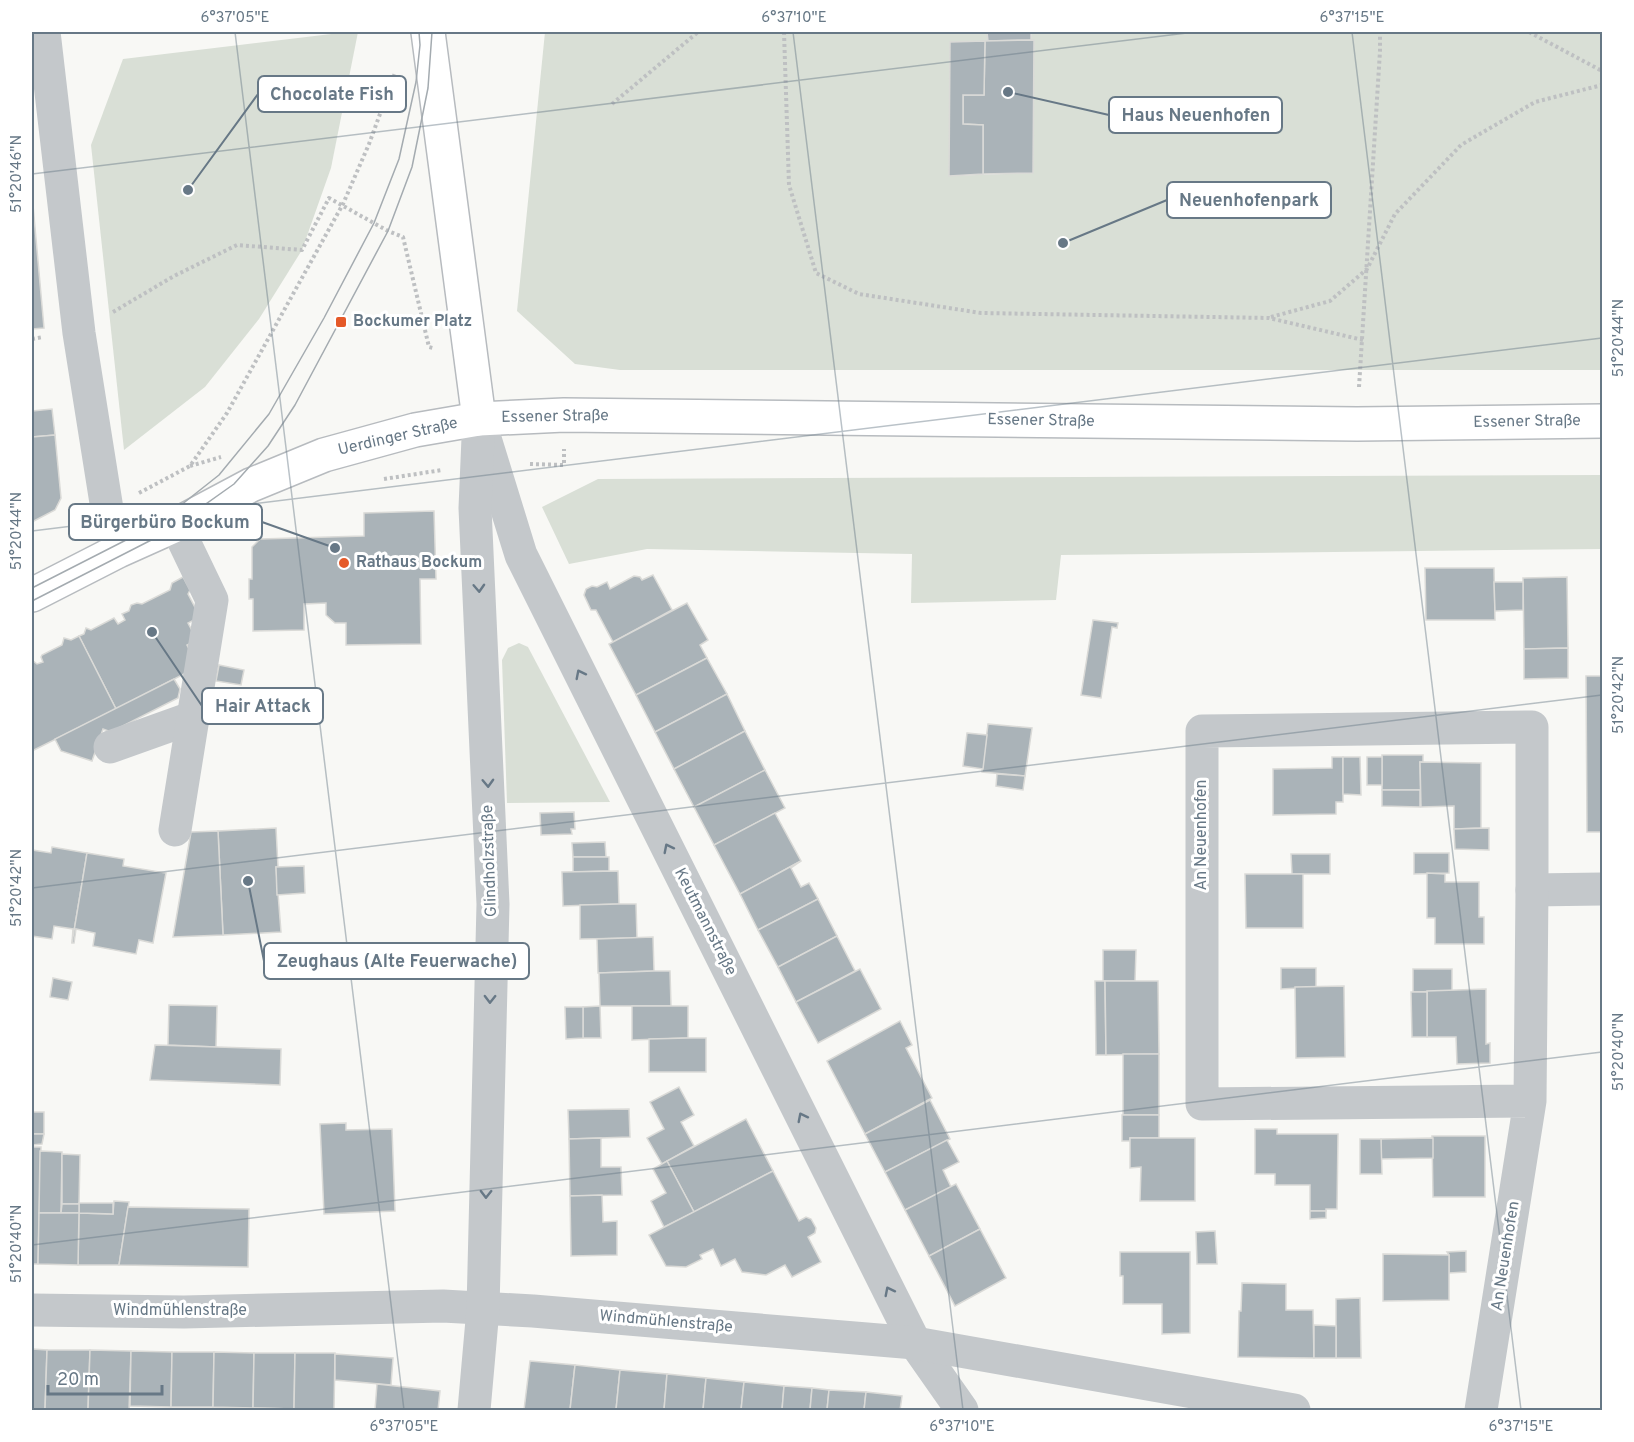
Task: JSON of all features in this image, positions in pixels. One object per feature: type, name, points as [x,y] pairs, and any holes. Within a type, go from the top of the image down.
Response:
[{"type":"main road","name":"Uerdinger Straße","points":[[32,595],[118,551],[176,525],[251,485],[324,455],[415,430],[479,419],[428,32]]},
{"type":"main road","name":"Essener Straße","points":[[479,419],[564,415],[1357,424],[1602,422]]},
{"type":"street","points":[[44,32],[79,333],[107,509],[118,551]]},
{"type":"street","name":"Keutmannstraße","points":[[479,419],[485,466],[521,555],[915,1343],[962,1410]]},
{"type":"street","name":"Glindholzstraße","points":[[474,1410],[483,1309],[493,904],[475,508],[485,466]]},
{"type":"street","points":[[175,830],[212,600],[176,525]]},
{"type":"street","points":[[110,747],[194,717]]},
{"type":"street","name":"An Neuenhofen","points":[[1480,1410],[1530,1101],[1533,890],[1532,728],[1202,731],[1202,1104],[1530,1101]]},
{"type":"street","points":[[1533,890],[1602,889]]},
{"type":"street","name":"Windmühlenstraße","points":[[32,1310],[184,1312],[443,1306],[533,1311],[915,1343],[1294,1410]]},
{"type":"path","points":[[612,104],[698,32]]},
{"type":"path","points":[[784,32],[789,185],[816,273],[859,294],[981,314],[1269,318],[1363,340]]},
{"type":"path","points":[[1357,424],[1380,32]]},
{"type":"path","points":[[1528,32],[1602,71]]},
{"type":"path","points":[[107,509],[190,466],[227,413],[343,204],[369,144],[399,63]]},
{"type":"path","points":[[1269,318],[1330,301],[1367,269],[1395,214],[1461,145],[1534,102],[1602,85]]},
{"type":"path","points":[[79,333],[174,276],[237,246],[302,250],[329,198],[403,237],[429,346],[444,352],[471,349]]},
{"type":"path","points":[[378,480],[513,463],[564,465],[564,415]]},
{"type":"shaded area","points":[[358,32],[331,168],[302,250],[259,319],[205,387],[124,450],[91,145],[123,59]]},
{"type":"shaded area","points":[[545,32],[987,32],[988,41],[950,42],[949,176],[1033,173],[1034,41],[1031,40],[1032,32],[1602,32],[1602,370],[620,370],[575,364],[517,311]]},
{"type":"shaded area","points":[[1602,475],[1602,549],[1061,555],[1056,600],[911,603],[912,554],[647,549],[569,564],[542,507],[598,479]]},
{"type":"shaded area","points":[[519,643],[528,647],[610,802],[507,803],[502,660],[508,648]]},
{"type":"building","points":[[987,32],[1031,32],[1031,40],[988,41]]},
{"type":"building","points":[[1034,40],[1033,173],[983,174],[983,125],[963,124],[963,95],[984,95],[985,41]]},
{"type":"building","points":[[985,41],[984,95],[963,95],[963,124],[983,125],[983,174],[949,176],[950,42]]},
{"type":"building","points":[[32,194],[44,328],[32,329]]},
{"type":"building","points":[[52,409],[55,435],[32,437],[32,411]]},
{"type":"building","points":[[55,435],[61,498],[55,510],[32,522],[32,437]]},
{"type":"building","name":"Rathaus Bockum","points":[[434,511],[436,579],[420,579],[421,644],[346,645],[346,623],[335,623],[326,615],[326,603],[304,604],[304,630],[253,631],[253,599],[249,599],[249,579],[252,579],[252,547],[260,539],[364,536],[364,513]]},
{"type":"building","points":[[1425,568],[1494,568],[1495,620],[1426,620]]},
{"type":"building","points":[[653,575],[672,610],[613,642],[596,610],[591,610],[584,595],[586,589],[607,582],[610,589],[634,576],[642,580]]},
{"type":"building","points":[[183,577],[190,590],[188,594],[200,617],[188,623],[197,640],[187,645],[194,659],[184,674],[116,709],[79,636],[84,634],[86,628],[91,630],[114,618],[118,624],[125,620],[122,614],[129,611],[131,605],[142,604],[170,590],[172,583]]},
{"type":"building","points":[[1567,577],[1568,648],[1524,649],[1523,578]]},
{"type":"building","points":[[1494,582],[1523,582],[1523,610],[1495,611]]},
{"type":"building","points":[[687,603],[708,640],[700,645],[707,658],[636,695],[609,644]]},
{"type":"building","points":[[1093,620],[1118,623],[1117,628],[1112,627],[1101,698],[1081,695]]},
{"type":"building","points":[[79,636],[116,709],[32,751],[32,660],[37,664],[43,662],[42,655],[62,645],[64,638],[71,640]]},
{"type":"building","points":[[1568,648],[1568,678],[1524,679],[1524,649]]},
{"type":"building","points":[[707,658],[727,694],[655,732],[636,695]]},
{"type":"building","points":[[219,665],[244,670],[241,685],[216,681]]},
{"type":"building","points":[[1586,676],[1602,676],[1602,832],[1587,832]]},
{"type":"building","points":[[174,679],[180,689],[178,698],[111,732],[103,729],[92,761],[61,751],[55,739]]},
{"type":"building","points":[[727,694],[745,731],[674,769],[655,732]]},
{"type":"building","points":[[988,724],[1032,728],[1025,776],[982,772]]},
{"type":"building","points":[[745,731],[765,770],[694,807],[674,769]]},
{"type":"building","points":[[967,733],[987,735],[983,769],[963,766]]},
{"type":"building","points":[[1382,755],[1423,755],[1423,762],[1420,762],[1421,807],[1420,790],[1382,790]]},
{"type":"building","points":[[1332,757],[1343,757],[1343,802],[1336,802],[1336,814],[1273,815],[1273,769],[1332,768]]},
{"type":"building","points":[[1343,757],[1360,757],[1361,795],[1343,794]]},
{"type":"building","points":[[1367,757],[1382,757],[1382,785],[1367,785]]},
{"type":"building","points":[[1420,762],[1481,763],[1481,828],[1454,829],[1454,806],[1421,807]]},
{"type":"building","points":[[765,770],[785,808],[714,845],[694,807]]},
{"type":"building","points":[[997,774],[1025,776],[1023,790],[996,786]]},
{"type":"building","points":[[1382,790],[1420,790],[1420,807],[1382,806]]},
{"type":"building","points":[[574,812],[575,829],[571,829],[572,834],[541,835],[540,813]]},
{"type":"building","points":[[775,813],[801,861],[740,894],[714,845]]},
{"type":"building","points":[[276,828],[278,867],[276,867],[281,932],[223,935],[218,831]]},
{"type":"building","points":[[1489,828],[1489,850],[1455,849],[1454,829]]},
{"type":"building","points":[[218,831],[223,935],[173,937],[191,832]]},
{"type":"building","points":[[605,842],[606,857],[573,857],[572,843]]},
{"type":"building","points":[[52,847],[87,853],[72,943],[73,929],[54,926],[52,939],[32,936],[32,850],[51,853]]},
{"type":"building","points":[[87,853],[124,859],[123,866],[166,873],[153,943],[139,940],[136,954],[93,946],[95,933],[76,929],[74,943],[72,943]]},
{"type":"building","points":[[1414,853],[1449,853],[1449,873],[1414,874]]},
{"type":"building","points":[[1291,854],[1330,854],[1330,874],[1292,874]]},
{"type":"building","points":[[573,857],[609,857],[609,871],[573,872]]},
{"type":"building","points":[[801,861],[791,868],[801,887],[809,883],[818,899],[758,930],[740,894]]},
{"type":"building","points":[[304,866],[305,893],[277,895],[276,867]]},
{"type":"building","points":[[618,871],[619,904],[563,906],[562,872]]},
{"type":"building","points":[[1427,873],[1445,874],[1445,882],[1479,882],[1479,917],[1484,917],[1484,944],[1435,944],[1435,918],[1427,918]]},
{"type":"building","points":[[1245,874],[1303,874],[1303,928],[1246,928]]},
{"type":"building","points":[[818,899],[837,936],[778,967],[758,930]]},
{"type":"building","points":[[636,904],[637,938],[580,939],[580,905]]},
{"type":"building","points":[[837,936],[855,971],[796,1002],[778,967]]},
{"type":"building","points":[[653,937],[654,971],[598,973],[597,939]]},
{"type":"building","points":[[1103,950],[1136,950],[1135,981],[1103,981]]},
{"type":"building","points":[[1281,968],[1316,968],[1316,987],[1281,989]]},
{"type":"building","points":[[860,969],[881,1009],[818,1043],[796,1002]]},
{"type":"building","points":[[1413,969],[1452,969],[1452,991],[1413,992]]},
{"type":"building","points":[[670,971],[671,1006],[600,1006],[599,973]]},
{"type":"building","points":[[53,978],[72,982],[68,1000],[50,997]]},
{"type":"building","points":[[1095,981],[1105,981],[1106,1055],[1096,1055]]},
{"type":"building","points":[[1105,981],[1158,981],[1159,1054],[1106,1055]]},
{"type":"building","points":[[1344,986],[1345,1057],[1296,1058],[1295,987]]},
{"type":"building","points":[[1486,989],[1486,1044],[1490,1043],[1490,1063],[1457,1064],[1456,1037],[1427,1037],[1427,991]]},
{"type":"building","points":[[1411,992],[1427,992],[1427,1037],[1412,1037]]},
{"type":"building","points":[[169,1005],[217,1006],[216,1047],[168,1045]]},
{"type":"building","points":[[600,1006],[601,1038],[583,1038],[583,1007]]},
{"type":"building","points":[[632,1006],[688,1006],[688,1038],[632,1040]]},
{"type":"building","points":[[565,1007],[583,1007],[583,1038],[566,1039]]},
{"type":"building","points":[[900,1021],[912,1045],[906,1048],[932,1098],[865,1134],[827,1061]]},
{"type":"building","points":[[706,1038],[706,1072],[649,1072],[649,1039]]},
{"type":"building","points":[[155,1045],[281,1049],[280,1085],[150,1080]]},
{"type":"building","points":[[1123,1054],[1159,1054],[1159,1115],[1123,1115]]},
{"type":"building","points":[[679,1087],[694,1115],[681,1122],[694,1146],[662,1164],[647,1138],[664,1129],[650,1102]]},
{"type":"building","points":[[930,1100],[950,1139],[885,1172],[865,1134]]},
{"type":"building","points":[[629,1109],[630,1137],[569,1139],[568,1110]]},
{"type":"building","points":[[32,1112],[44,1112],[44,1134],[32,1134]]},
{"type":"building","points":[[1122,1115],[1159,1115],[1159,1138],[1130,1138],[1130,1141],[1122,1141]]},
{"type":"building","points":[[746,1119],[773,1171],[694,1212],[667,1161]]},
{"type":"building","points":[[346,1123],[346,1130],[392,1129],[395,1211],[324,1214],[320,1124]]},
{"type":"building","points":[[1255,1129],[1277,1129],[1277,1134],[1338,1134],[1337,1209],[1310,1211],[1310,1185],[1275,1185],[1275,1174],[1255,1174]]},
{"type":"building","points":[[32,1134],[44,1134],[42,1144],[32,1145]]},
{"type":"building","points":[[1432,1136],[1485,1136],[1485,1197],[1433,1197]]},
{"type":"building","points":[[601,1138],[601,1167],[621,1167],[622,1195],[570,1196],[569,1139]]},
{"type":"building","points":[[1130,1138],[1195,1138],[1195,1201],[1140,1201],[1141,1167],[1130,1168]]},
{"type":"building","points":[[1433,1138],[1433,1158],[1381,1159],[1381,1139]]},
{"type":"building","points":[[1360,1139],[1381,1139],[1382,1174],[1360,1174]]},
{"type":"building","points":[[947,1140],[959,1162],[943,1170],[951,1187],[905,1210],[885,1172]]},
{"type":"building","points":[[32,1147],[41,1147],[38,1264],[32,1264]]},
{"type":"building","points":[[40,1151],[62,1152],[61,1213],[39,1213]]},
{"type":"building","points":[[62,1154],[80,1155],[79,1204],[62,1204]]},
{"type":"building","points":[[667,1161],[694,1212],[664,1227],[651,1201],[666,1193],[653,1169]]},
{"type":"building","points":[[773,1171],[799,1221],[806,1217],[811,1219],[816,1228],[815,1233],[808,1237],[821,1262],[792,1277],[785,1265],[766,1275],[742,1272],[735,1259],[721,1266],[713,1249],[700,1255],[702,1259],[686,1267],[666,1266],[649,1235]]},
{"type":"building","points":[[956,1184],[980,1229],[929,1256],[905,1210]]},
{"type":"building","points":[[602,1195],[603,1222],[617,1221],[617,1255],[571,1256],[570,1196]]},
{"type":"building","points":[[114,1201],[129,1202],[119,1265],[78,1265],[79,1213],[113,1214]]},
{"type":"building","points":[[79,1203],[113,1203],[113,1214],[79,1213]]},
{"type":"building","points":[[62,1204],[79,1204],[79,1213],[61,1213]]},
{"type":"building","points":[[128,1207],[249,1209],[248,1267],[119,1265]]},
{"type":"building","points":[[1310,1211],[1326,1211],[1326,1218],[1310,1219]]},
{"type":"building","points":[[39,1213],[79,1213],[78,1265],[38,1264]]},
{"type":"building","points":[[980,1229],[1006,1278],[955,1306],[929,1256]]},
{"type":"building","points":[[1215,1231],[1217,1264],[1197,1264],[1196,1232]]},
{"type":"building","points":[[1466,1251],[1466,1272],[1449,1273],[1447,1252]]},
{"type":"building","points":[[1120,1252],[1190,1252],[1190,1333],[1162,1334],[1162,1304],[1123,1304]]},
{"type":"building","points":[[1383,1254],[1449,1255],[1449,1300],[1383,1301]]},
{"type":"building","points":[[1242,1283],[1286,1284],[1286,1310],[1313,1310],[1314,1358],[1238,1357]]},
{"type":"building","points":[[1360,1298],[1361,1358],[1336,1358],[1336,1299]]},
{"type":"building","points":[[1314,1325],[1336,1326],[1336,1358],[1314,1358]]},
{"type":"building","points":[[32,1349],[47,1350],[45,1410],[32,1410]]},
{"type":"building","points":[[47,1350],[90,1350],[88,1410],[45,1410]]},
{"type":"building","points":[[90,1350],[131,1351],[129,1410],[88,1410]]},
{"type":"building","points":[[131,1351],[172,1352],[171,1407],[130,1406]]},
{"type":"building","points":[[172,1352],[214,1352],[213,1407],[171,1407]]},
{"type":"building","points":[[214,1352],[254,1353],[253,1408],[213,1407]]},
{"type":"building","points":[[254,1353],[295,1353],[294,1409],[253,1408]]},
{"type":"building","points":[[295,1353],[335,1353],[334,1409],[294,1409]]},
{"type":"building","points":[[335,1354],[393,1358],[391,1385],[335,1380]]},
{"type":"building","points":[[530,1361],[575,1365],[570,1410],[524,1410]]},
{"type":"building","points":[[575,1365],[620,1370],[616,1410],[570,1410]]},
{"type":"building","points":[[620,1370],[667,1374],[664,1410],[616,1410]]},
{"type":"building","points":[[667,1374],[706,1378],[703,1410],[664,1410]]},
{"type":"building","points":[[706,1378],[744,1382],[741,1410],[703,1410]]},
{"type":"building","points":[[744,1382],[784,1386],[782,1410],[741,1410]]},
{"type":"building","points":[[377,1384],[440,1391],[438,1410],[375,1410]]},
{"type":"building","points":[[784,1386],[812,1388],[810,1410],[782,1410]]},
{"type":"building","points":[[812,1388],[829,1390],[827,1410],[810,1410]]},
{"type":"building","points":[[829,1390],[866,1392],[864,1410],[827,1410]]},
{"type":"building","points":[[866,1392],[902,1396],[900,1410],[864,1410]]},
{"type":"building","points":[[253,1408],[294,1409],[294,1410],[252,1410]]},
{"type":"tram line","points":[[32,588],[130,538],[176,509],[219,475],[269,414],[324,318],[374,223],[399,159],[416,82],[419,32]]},
{"type":"tram line","points":[[32,601],[165,533],[234,484],[268,446],[295,405],[388,231],[412,167],[428,88],[432,32]]},
{"type":"place","name":"Haus Neuenhofen","points":[[1008,92]]},
{"type":"place","name":"Chocolate Fish","points":[[188,190]]},
{"type":"place","name":"Neuenhofenpark","points":[[1063,243]]},
{"type":"place","name":"Bockumer Platz","points":[[341,322]]},
{"type":"place","name":"Bürgerbüro Bockum","points":[[335,548]]},
{"type":"place","name":"Rathaus Bockum","points":[[344,563]]},
{"type":"place","name":"Hair Attack","points":[[152,632]]},
{"type":"place","name":"Zeughaus (Alte Feuerwache)","points":[[248,881]]}]
